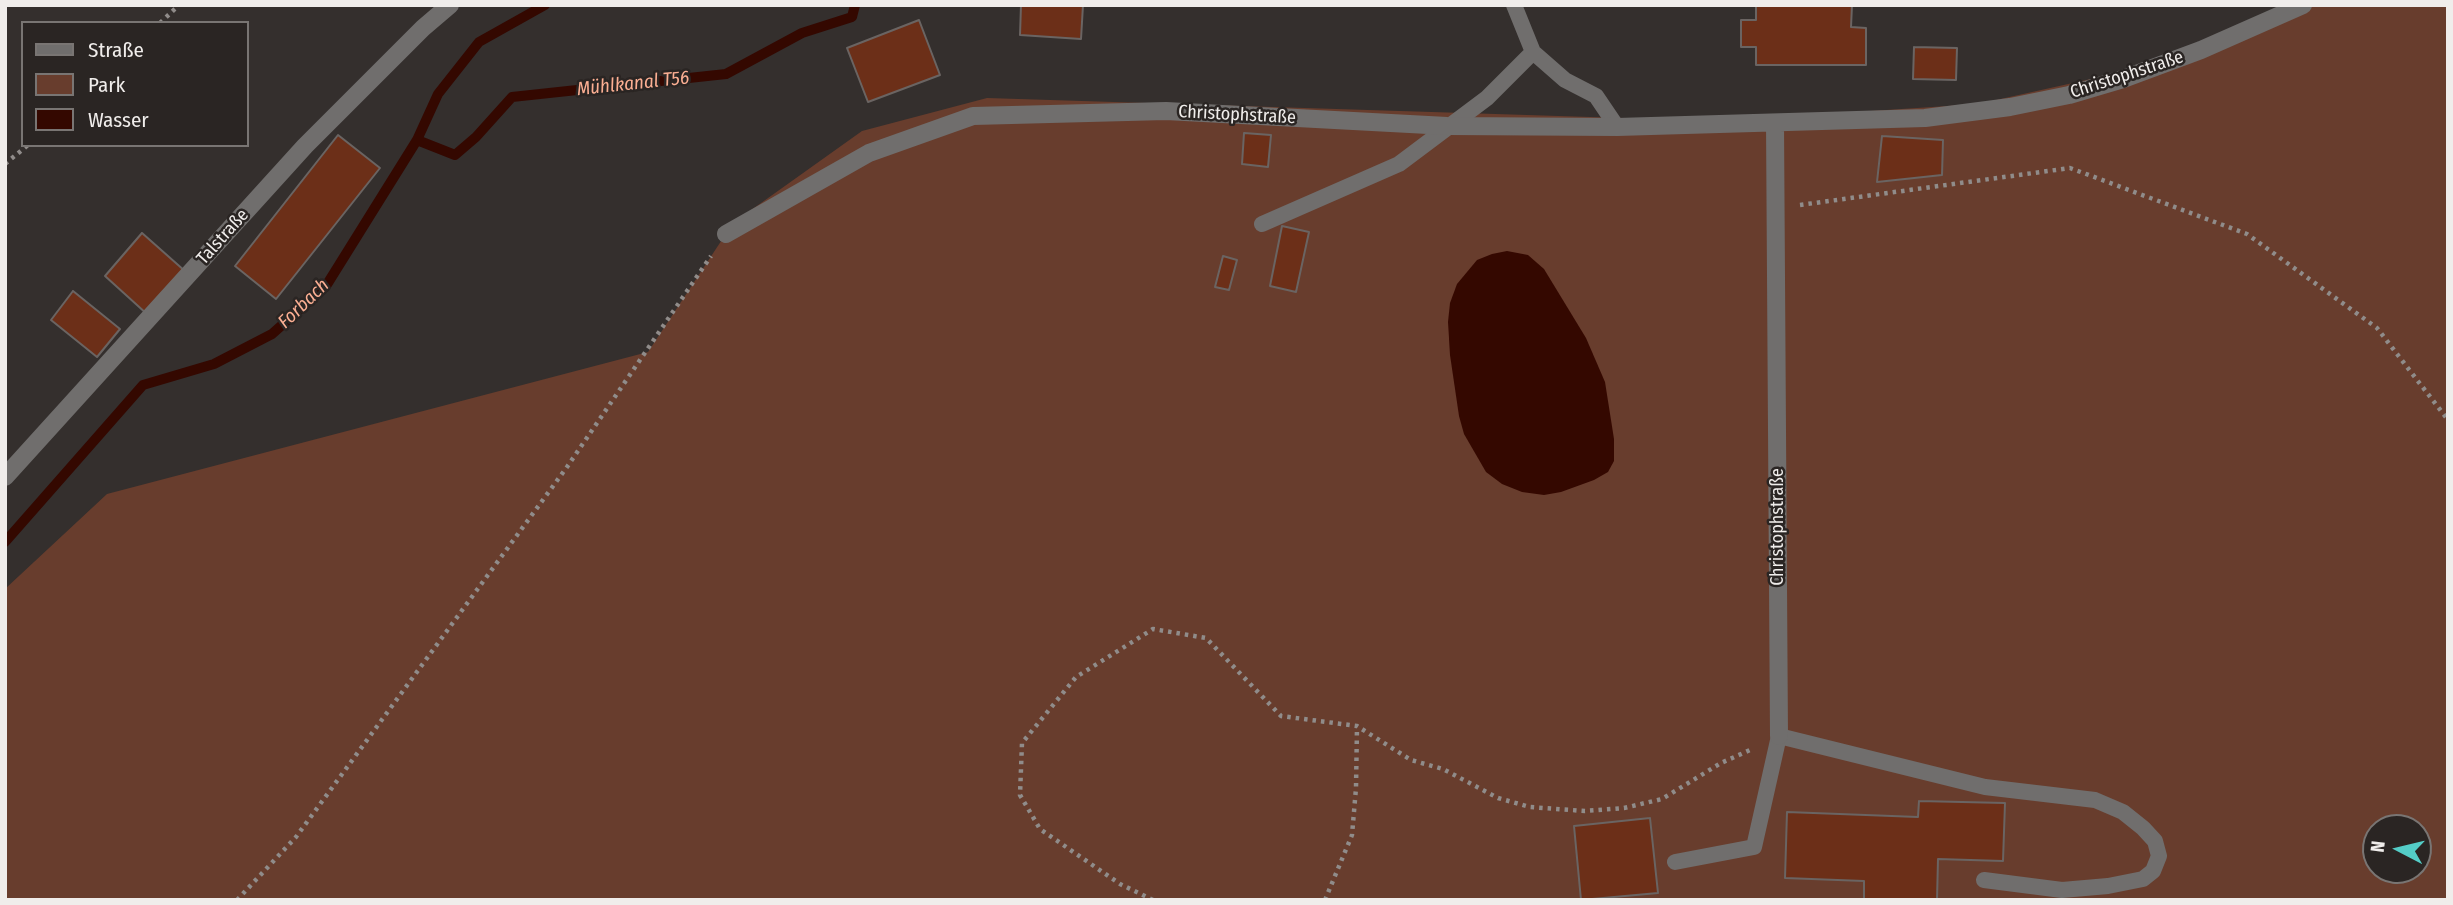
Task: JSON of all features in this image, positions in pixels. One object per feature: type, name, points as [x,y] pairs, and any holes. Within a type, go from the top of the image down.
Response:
[{"type":"street","name":"Talstraße","points":[[5,477],[305,146],[423,28],[450,5]]},
{"type":"street","name":"Christophstraße","points":[[726,234],[869,153],[973,116],[1166,111],[1447,127],[1617,127],[1925,118],[2010,107],[2069,95],[2123,79],[2201,50],[2303,5]]},
{"type":"street","name":"Christophstraße","points":[[1775,123],[1779,736]]},
{"type":"lane","points":[[1514,5],[1533,52],[1565,80],[1596,96],[1617,127]]},
{"type":"lane","points":[[1262,224],[1399,163],[1487,98],[1533,52]]},
{"type":"lane","points":[[1779,736],[1985,787],[2095,800],[2123,811],[2144,828],[2155,841],[2159,856],[2153,871],[2143,879],[2108,886],[2062,890],[1984,880]]},
{"type":"lane","name":"Christophstraße","points":[[1675,862],[1754,847],[1779,736]]},
{"type":"path","points":[[162,21],[179,5]]},
{"type":"path","points":[[5,164],[26,147]]},
{"type":"path","points":[[1775,209],[2070,168],[2247,234],[2377,328],[2448,420]]},
{"type":"path","points":[[237,900],[296,837],[567,467],[726,234]]},
{"type":"path","points":[[1153,900],[1120,884],[1040,829],[1020,795],[1022,743],[1076,677],[1153,629],[1206,638],[1282,716],[1357,726],[1411,760],[1443,769],[1498,797],[1530,807],[1586,811],[1624,808],[1662,799],[1721,763],[1779,736]]},
{"type":"path","points":[[1325,900],[1352,835],[1357,726]]},
{"type":"green space","points":[[2282,5],[2448,5],[2448,900],[5,900],[5,589],[107,494],[648,352],[733,223],[862,131],[987,98],[1718,121],[1978,104],[2163,63]]},
{"type":"water","points":[[1507,251],[1528,255],[1544,269],[1586,338],[1605,382],[1614,439],[1614,461],[1608,472],[1561,492],[1544,495],[1522,492],[1502,484],[1486,472],[1464,434],[1459,416],[1450,355],[1450,303],[1457,284],[1477,260]]},
{"type":"building","points":[[1021,5],[1083,5],[1081,39],[1020,35]]},
{"type":"building","points":[[1756,5],[1852,5],[1851,27],[1866,28],[1866,65],[1756,65],[1756,47],[1741,47],[1741,20],[1756,20]]},
{"type":"building","points":[[919,20],[940,75],[868,102],[847,48]]},
{"type":"building","points":[[1914,47],[1957,48],[1956,80],[1913,79]]},
{"type":"building","points":[[1244,133],[1271,135],[1268,167],[1242,164]]},
{"type":"building","points":[[338,135],[380,168],[276,299],[235,266]]},
{"type":"building","points":[[1882,136],[1943,140],[1942,175],[1877,182]]},
{"type":"building","points":[[1282,226],[1309,232],[1296,292],[1270,286]]},
{"type":"building","points":[[142,233],[186,272],[148,315],[105,276]]},
{"type":"building","points":[[1223,256],[1237,260],[1229,290],[1215,287]]},
{"type":"building","points":[[73,291],[120,329],[97,357],[51,320]]},
{"type":"building","points":[[1919,801],[2005,803],[2003,861],[1938,859],[1937,900],[1864,900],[1864,881],[1785,878],[1787,812],[1918,817]]},
{"type":"building","points":[[1650,818],[1658,893],[1581,900],[1574,826]]},
{"type":"waterway","name":"Forbach","points":[[5,542],[143,385],[214,364],[272,334],[326,286],[417,140],[438,94],[479,42],[545,5]]},
{"type":"waterway","name":"Mühlkanal T56","points":[[417,140],[455,155],[476,137],[512,97],[726,74],[802,33],[852,17],[855,5]]}]
